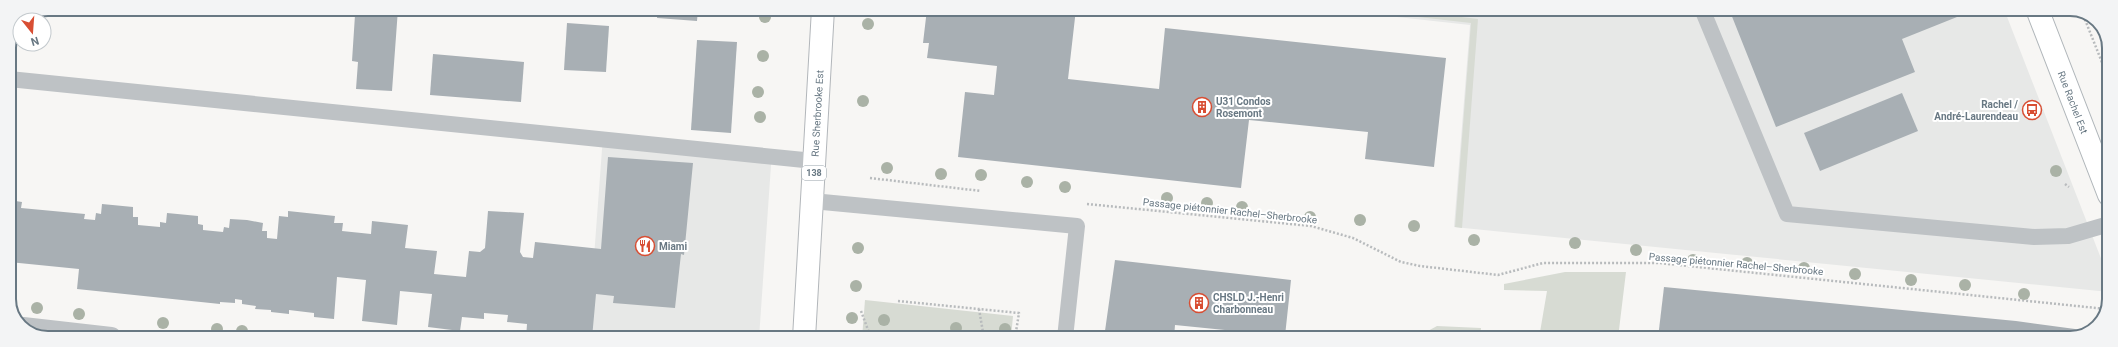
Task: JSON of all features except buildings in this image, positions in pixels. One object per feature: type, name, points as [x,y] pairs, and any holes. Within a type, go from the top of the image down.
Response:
[{"type":"main road","name":"Rue Sherbrooke Est","points":[[804,331],[823,16]]},
{"type":"main road","name":"Rue Rachel Est","points":[[2040,16],[2102,177]]},
{"type":"street","points":[[38,330],[49,331]]},
{"type":"lane","points":[[1705,16],[1787,214],[2034,237],[2068,236],[2102,226]]},
{"type":"lane","points":[[16,80],[814,161]]},
{"type":"lane","points":[[812,201],[1077,226],[1066,331]]},
{"type":"path","points":[[2085,19],[2102,62]]},
{"type":"path","points":[[870,178],[986,192]]},
{"type":"path","points":[[2064,184],[2069,187]]},
{"type":"path","name":"Passage piétonnier Rachel–Sherbrooke","points":[[1079,203],[1311,226],[1353,238],[1401,262],[1420,266],[1498,275],[1543,263],[1659,264],[2101,308]]},
{"type":"path","points":[[898,301],[1019,313],[1016,331]]},
{"type":"path","points":[[979,309],[983,331]]},
{"type":"path","points":[[861,311],[868,331]]},
{"type":"shaded area","points":[[1388,16],[2007,16],[2102,261],[2102,291],[1454,227],[1470,25]]},
{"type":"shaded area","points":[[1410,16],[1453,16],[1478,19],[1462,228],[1455,227],[1471,23]]},
{"type":"shaded area","points":[[603,136],[772,151],[759,331],[589,331]]},
{"type":"shaded area","points":[[1565,272],[1626,272],[1619,331],[1540,331],[1547,291],[1504,290],[1504,284]]},
{"type":"shaded area","points":[[865,300],[1013,316],[1012,331],[863,331]]},
{"type":"shaded area","points":[[1437,326],[1481,328],[1481,331],[1428,331]]},
{"type":"place","name":"U31 Condos Rosemont","points":[[1202,107]]},
{"type":"place","name":"Rachel / André-Laurendeau","points":[[2032,110]]},
{"type":"place","name":"Miami","points":[[645,246]]},
{"type":"place","name":"CHSLD J.-Henri Charbonneau","points":[[1199,303]]}]
